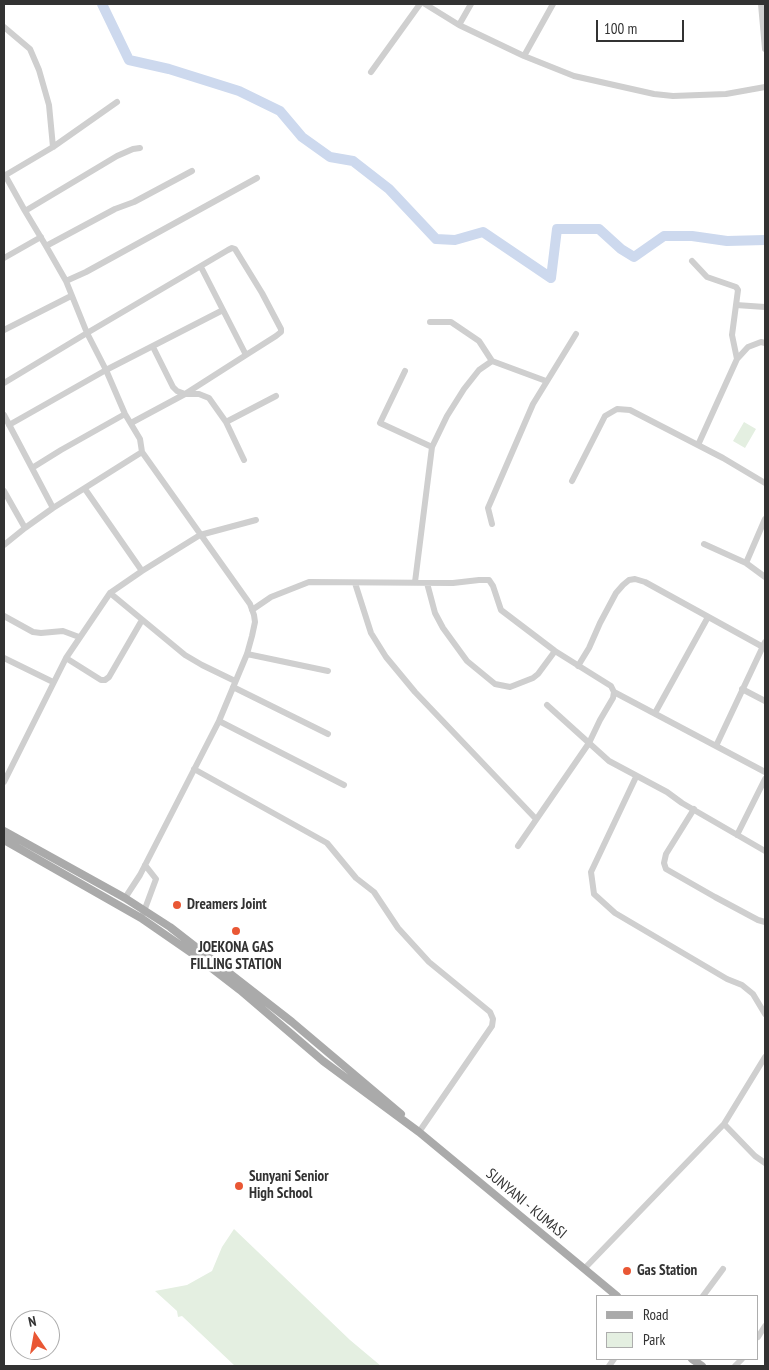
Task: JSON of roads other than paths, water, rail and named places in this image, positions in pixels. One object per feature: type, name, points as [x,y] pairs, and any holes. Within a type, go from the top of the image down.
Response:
[{"type":"main road","points":[[4,831],[124,898],[143,914]]},
{"type":"main road","points":[[4,840],[143,914]]},
{"type":"main road","name":"SUNYANI - KUMASI","points":[[143,914],[221,965],[292,1022],[385,1100],[419,1132],[616,1295]]},
{"type":"street","points":[[371,72],[420,4]]},
{"type":"street","points":[[425,4],[459,25],[524,56],[574,76],[654,94],[673,96],[726,94],[765,87]]},
{"type":"street","points":[[459,25],[472,4]]},
{"type":"street","points":[[524,56],[552,4]]},
{"type":"street","points":[[761,4],[765,49]]},
{"type":"street","points":[[4,27],[30,49],[39,70],[49,106],[53,147]]},
{"type":"street","points":[[117,102],[53,147],[5,176],[66,282],[87,333],[125,414],[140,439],[142,452],[252,610],[255,622],[247,654],[219,721],[145,865],[124,898]]},
{"type":"street","points":[[24,212],[117,156],[140,148]]},
{"type":"street","points":[[46,246],[192,171]]},
{"type":"street","points":[[66,282],[95,268],[257,178]]},
{"type":"street","points":[[4,258],[41,237]]},
{"type":"street","points":[[4,382],[232,248],[235,249],[271,309],[281,332],[185,394],[131,423]]},
{"type":"street","points":[[692,261],[707,277],[736,287],[738,290],[732,336],[737,359]]},
{"type":"street","points":[[201,267],[246,355]]},
{"type":"street","points":[[4,330],[71,296]]},
{"type":"street","points":[[736,305],[765,307]]},
{"type":"street","points":[[9,425],[106,370],[223,310]]},
{"type":"street","points":[[430,322],[451,322],[479,341],[492,361],[546,382]]},
{"type":"street","points":[[492,524],[488,508],[533,404],[576,334]]},
{"type":"street","points":[[698,445],[737,359],[748,347],[761,342],[765,343]]},
{"type":"street","points":[[153,347],[177,391],[185,394],[199,394],[209,398],[226,422],[244,460]]},
{"type":"street","points":[[415,582],[432,447],[447,416],[464,389],[479,370],[492,361]]},
{"type":"street","points":[[405,371],[380,423],[432,447]]},
{"type":"street","points":[[226,422],[276,396]]},
{"type":"street","points":[[572,481],[605,416],[617,409],[630,410],[698,445],[765,483]]},
{"type":"street","points":[[32,468],[125,414]]},
{"type":"street","points":[[4,415],[53,508]]},
{"type":"street","points":[[4,546],[24,528],[53,508],[142,452]]},
{"type":"street","points":[[85,488],[142,571]]},
{"type":"street","points":[[4,491],[6,502],[24,528]]},
{"type":"street","points":[[746,563],[765,519]]},
{"type":"street","points":[[4,782],[66,658],[110,593],[200,535],[256,520]]},
{"type":"street","points":[[704,544],[746,563],[765,577]]},
{"type":"street","points":[[578,666],[616,593],[630,580],[635,579],[645,582],[708,617],[764,644],[716,746]]},
{"type":"street","points":[[252,610],[271,597],[309,582],[453,583],[488,580],[500,610],[555,651],[611,686],[614,692],[613,698],[589,743],[518,846]]},
{"type":"street","points":[[355,583],[371,633],[386,657],[415,692],[536,819]]},
{"type":"street","points":[[427,583],[435,613],[442,628],[467,661],[495,684],[510,687],[532,678],[538,674],[555,651]]},
{"type":"street","points":[[110,593],[185,655],[234,684],[328,734]]},
{"type":"street","points":[[4,616],[32,632],[63,631],[79,637]]},
{"type":"street","points":[[655,713],[708,617]]},
{"type":"street","points":[[66,658],[101,680],[105,680],[109,677],[142,620]]},
{"type":"street","points":[[247,654],[328,671]]},
{"type":"street","points":[[4,658],[53,682]]},
{"type":"street","points":[[742,689],[765,701]]},
{"type":"street","points":[[614,692],[765,772]]},
{"type":"street","points":[[547,705],[609,761],[667,792],[765,851]]},
{"type":"street","points":[[219,721],[344,785]]},
{"type":"street","points":[[194,768],[327,843],[356,878],[374,892],[398,928],[429,962],[490,1012],[492,1026],[419,1132]]},
{"type":"street","points":[[636,777],[591,872],[594,894],[615,913],[728,979],[742,985],[754,994],[765,1014]]},
{"type":"street","points":[[737,835],[765,779]]},
{"type":"street","points":[[694,809],[666,854],[664,863],[666,869],[715,897],[765,922]]},
{"type":"street","points":[[143,914],[156,879],[145,865]]},
{"type":"street","points":[[584,1269],[724,1124],[765,1057]]},
{"type":"street","points":[[724,1124],[755,1156],[765,1163]]},
{"type":"street","points":[[704,1295],[723,1268]]},
{"type":"waterway","points":[[102,4],[129,60],[169,69],[239,91],[280,111],[302,137],[330,157],[353,161],[389,189],[436,239],[455,240],[483,232],[551,278],[557,229],[599,229],[621,249],[634,257],[664,236],[692,236],[727,241],[765,240]]},
{"type":"place","name":"Dreamers Joint","points":[[177,905]]},
{"type":"place","name":"JOEKONA GAS FILLING STATION","points":[[236,931]]},
{"type":"place","name":"Sunyani Senior High School","points":[[239,1186]]},
{"type":"place","name":"Gas Station","points":[[627,1271]]}]
